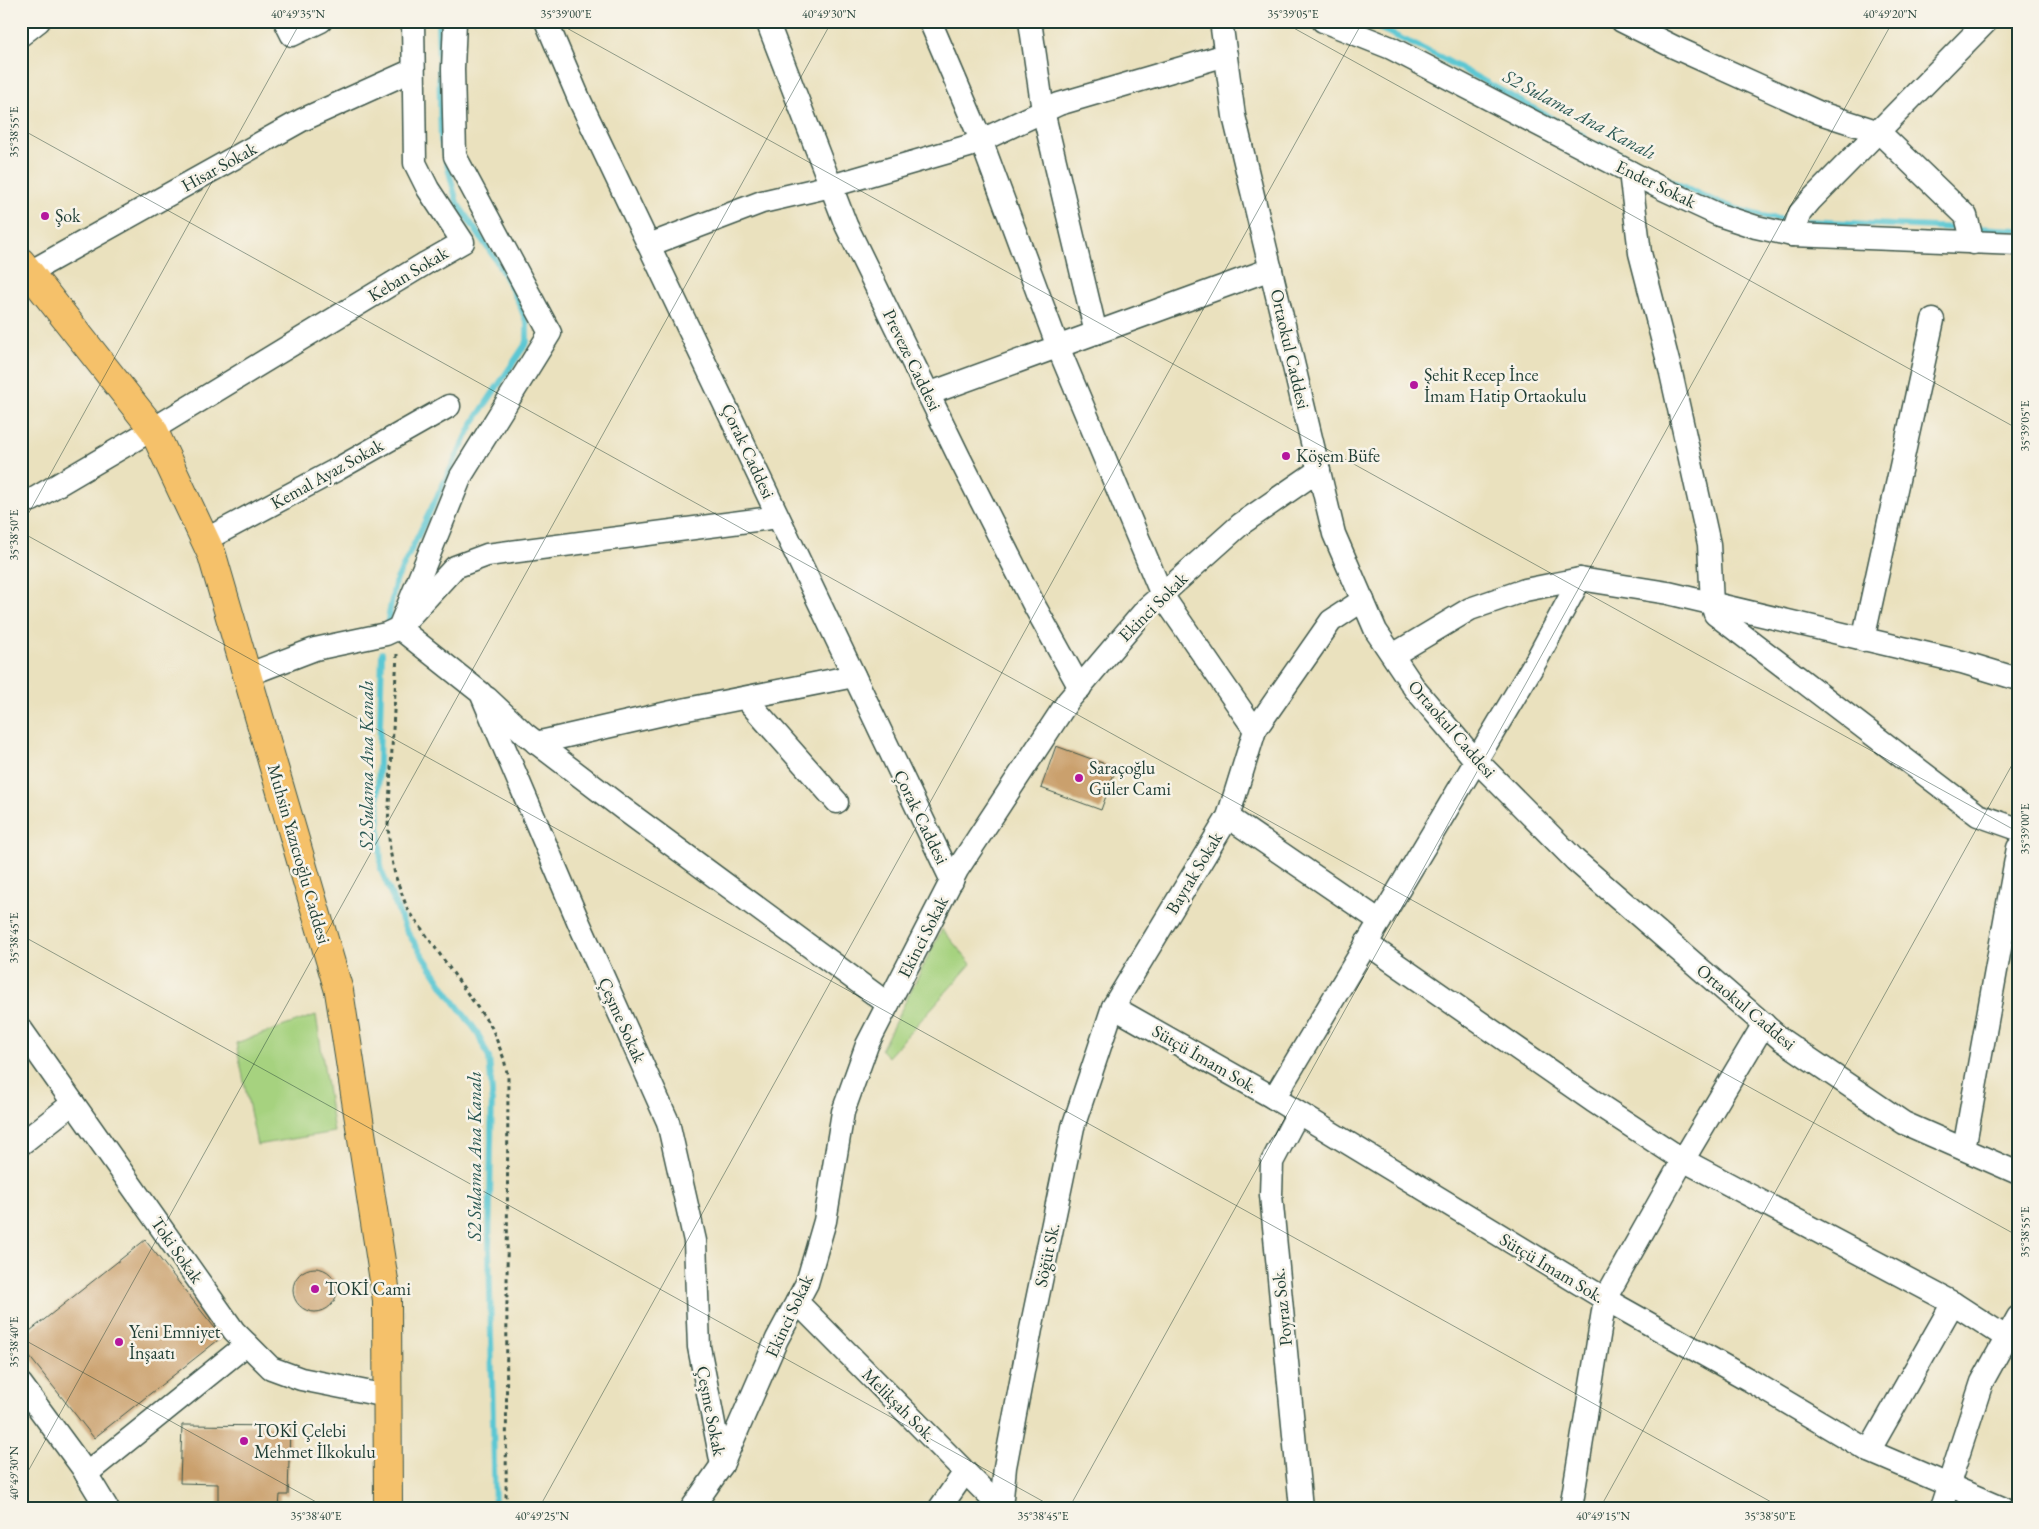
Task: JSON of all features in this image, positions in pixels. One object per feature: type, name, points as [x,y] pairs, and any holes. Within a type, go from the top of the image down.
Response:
[{"type":"main road","name":"Muhsin Yazıcıoğlu Caddesi","points":[[25,267],[153,430],[212,555],[339,991],[387,1300],[388,1508]]},
{"type":"street","points":[[21,35],[39,21]]},
{"type":"street","points":[[285,21],[292,35],[321,21]]},
{"type":"street","name":"Keban Sokak","points":[[153,430],[417,268],[463,242],[428,189],[415,163],[413,21]]},
{"type":"street","points":[[399,628],[461,476],[550,333],[455,156],[453,69],[455,21]]},
{"type":"street","name":"Çorak Caddesi","points":[[546,21],[580,101],[952,881]]},
{"type":"street","name":"Preveze Caddesi","points":[[767,21],[846,225],[1034,605],[1080,688]]},
{"type":"street","points":[[930,21],[981,140],[1058,347],[1162,594],[1254,730]]},
{"type":"street","points":[[1030,21],[1044,111],[1096,333]]},
{"type":"street","name":"Ortaokul Caddesi","points":[[1221,21],[1234,116],[1334,534],[1376,630],[1414,689],[1476,760],[1575,860],[1782,1040],[1904,1122],[2018,1173]]},
{"type":"street","name":"Ender Sokak","points":[[1323,21],[1391,48],[1630,172],[1720,215],[1756,227],[1792,235],[2018,244]]},
{"type":"street","points":[[1622,21],[1674,47],[1820,113],[1879,132],[1966,216],[1973,243]]},
{"type":"street","points":[[1792,235],[1800,213],[1811,200],[1987,21]]},
{"type":"street","points":[[649,245],[762,202],[831,186],[968,146],[1059,104],[1226,55]]},
{"type":"street","name":"Hisar Sokak","points":[[25,267],[302,120],[413,70]]},
{"type":"street","points":[[1630,172],[1640,253],[1671,374],[1709,544],[1712,604],[1715,614],[1978,815],[2018,829]]},
{"type":"street","points":[[928,394],[1271,269]]},
{"type":"street","points":[[1862,640],[1932,320]]},
{"type":"street","name":"Kemal Ayaz Sokak","points":[[205,540],[336,470],[448,406]]},
{"type":"street","points":[[32,500],[153,430]]},
{"type":"street","name":"Ekinci Sokak","points":[[692,1508],[722,1465],[777,1339],[806,1283],[825,1221],[844,1112],[867,1045],[952,881],[1068,701],[1147,608],[1241,524],[1319,470]]},
{"type":"street","points":[[247,675],[315,648],[386,634],[399,628],[455,567],[488,555],[778,517]]},
{"type":"street","points":[[1274,1098],[1537,659],[1580,579]]},
{"type":"street","points":[[1393,656],[1470,609],[1525,590],[1580,579],[1668,593],[1962,662],[2018,679]]},
{"type":"street","name":"Bayrak Sokak","points":[[1113,1007],[1228,817],[1254,730],[1331,621],[1363,600]]},
{"type":"street","name":"Çeşme Sokak","points":[[399,628],[481,692],[567,895],[668,1122],[695,1241],[699,1347],[722,1465]]},
{"type":"street","points":[[536,743],[672,712],[854,676]]},
{"type":"street","points":[[481,692],[536,743],[888,1004]]},
{"type":"street","points":[[745,698],[837,802]]},
{"type":"street","points":[[1228,817],[1380,921]]},
{"type":"street","points":[[1964,1149],[2018,848]]},
{"type":"street","points":[[1366,943],[1593,1101],[1683,1160],[1952,1303],[2007,1338]]},
{"type":"street","name":"Sütçü İmam Sok.","points":[[1113,1007],[1274,1098],[1604,1299],[1751,1381],[1869,1451],[2002,1508]]},
{"type":"street","name":"Söğüt Sk.","points":[[1001,1508],[1005,1467],[1031,1329],[1074,1127],[1113,1007]]},
{"type":"street","points":[[1572,1508],[1604,1299],[1683,1160],[1764,1024]]},
{"type":"street","name":"Toki Sokak","points":[[21,1029],[234,1331],[271,1368],[301,1379],[387,1396]]},
{"type":"street","points":[[21,1144],[74,1103]]},
{"type":"street","name":"Poyraz Sok.","points":[[1298,1113],[1272,1162],[1270,1195],[1301,1508]]},
{"type":"street","name":"Melikşah Sok.","points":[[797,1302],[1001,1508]]},
{"type":"street","points":[[1869,1451],[1952,1303]]},
{"type":"street","points":[[1941,1508],[1982,1382],[2018,1317]]},
{"type":"street","points":[[86,1474],[247,1344]]},
{"type":"street","points":[[21,1384],[86,1474],[107,1508]]},
{"type":"street","points":[[940,1508],[965,1472]]},
{"type":"path","points":[[399,628],[388,825],[395,875],[407,908],[492,1028],[504,1059],[508,1077],[506,1508]]},
{"type":"green space","points":[[942,929],[971,964],[888,1057],[881,1050]]},
{"type":"green space","points":[[316,1015],[334,1132],[257,1145],[236,1043]]},
{"type":"building","name":"Saraçoğlu Güler Cami","points":[[1056,746],[1116,768],[1101,810],[1041,788]]},
{"type":"building","name":"Yeni Emniyet İnşaatı","points":[[145,1240],[222,1337],[94,1438],[21,1346],[21,1338]]},
{"type":"building","name":"TOKİ Cami","points":[[319,1268],[331,1274],[336,1281],[336,1299],[331,1306],[324,1311],[311,1312],[303,1309],[296,1302],[293,1286],[296,1278],[303,1271]]},
{"type":"building","points":[[182,1425],[290,1426],[288,1495],[280,1495],[279,1508],[218,1508],[218,1484],[180,1483]]},
{"type":"waterway","name":"S2 Sulama Ana Kanalı","points":[[387,625],[395,583],[473,423],[527,342],[527,324],[519,303],[496,260],[457,203],[441,140],[438,21]]},
{"type":"waterway","name":"S2 Sulama Ana Kanalı","points":[[1364,21],[1440,57],[1584,136]]},
{"type":"waterway","name":"S2 Sulama Ana Kanalı","points":[[1600,144],[1691,191],[1715,201],[1739,210],[1788,220]]},
{"type":"waterway","name":"S2 Sulama Ana Kanalı","points":[[1807,221],[1957,228]]},
{"type":"waterway","name":"S2 Sulama Ana Kanalı","points":[[1976,228],[2018,230]]},
{"type":"waterway","name":"S2 Sulama Ana Kanalı","points":[[382,653],[378,797],[381,870],[406,930],[447,992],[477,1032],[489,1058],[492,1093],[489,1249],[495,1508]]},
{"type":"place","name":"Şok","points":[[45,216]]},
{"type":"place","name":"Şehit Recep İnce İmam Hatip Ortaokulu","points":[[1414,385]]},
{"type":"place","name":"Köşem Büfe","points":[[1286,456]]},
{"type":"place","name":"Saraçoğlu Güler Cami","points":[[1079,778]]},
{"type":"place","name":"TOKİ Cami","points":[[315,1289]]},
{"type":"place","name":"Yeni Emniyet İnşaatı","points":[[119,1342]]},
{"type":"place","name":"TOKİ Çelebi Mehmet İlkokulu","points":[[244,1441]]}]
